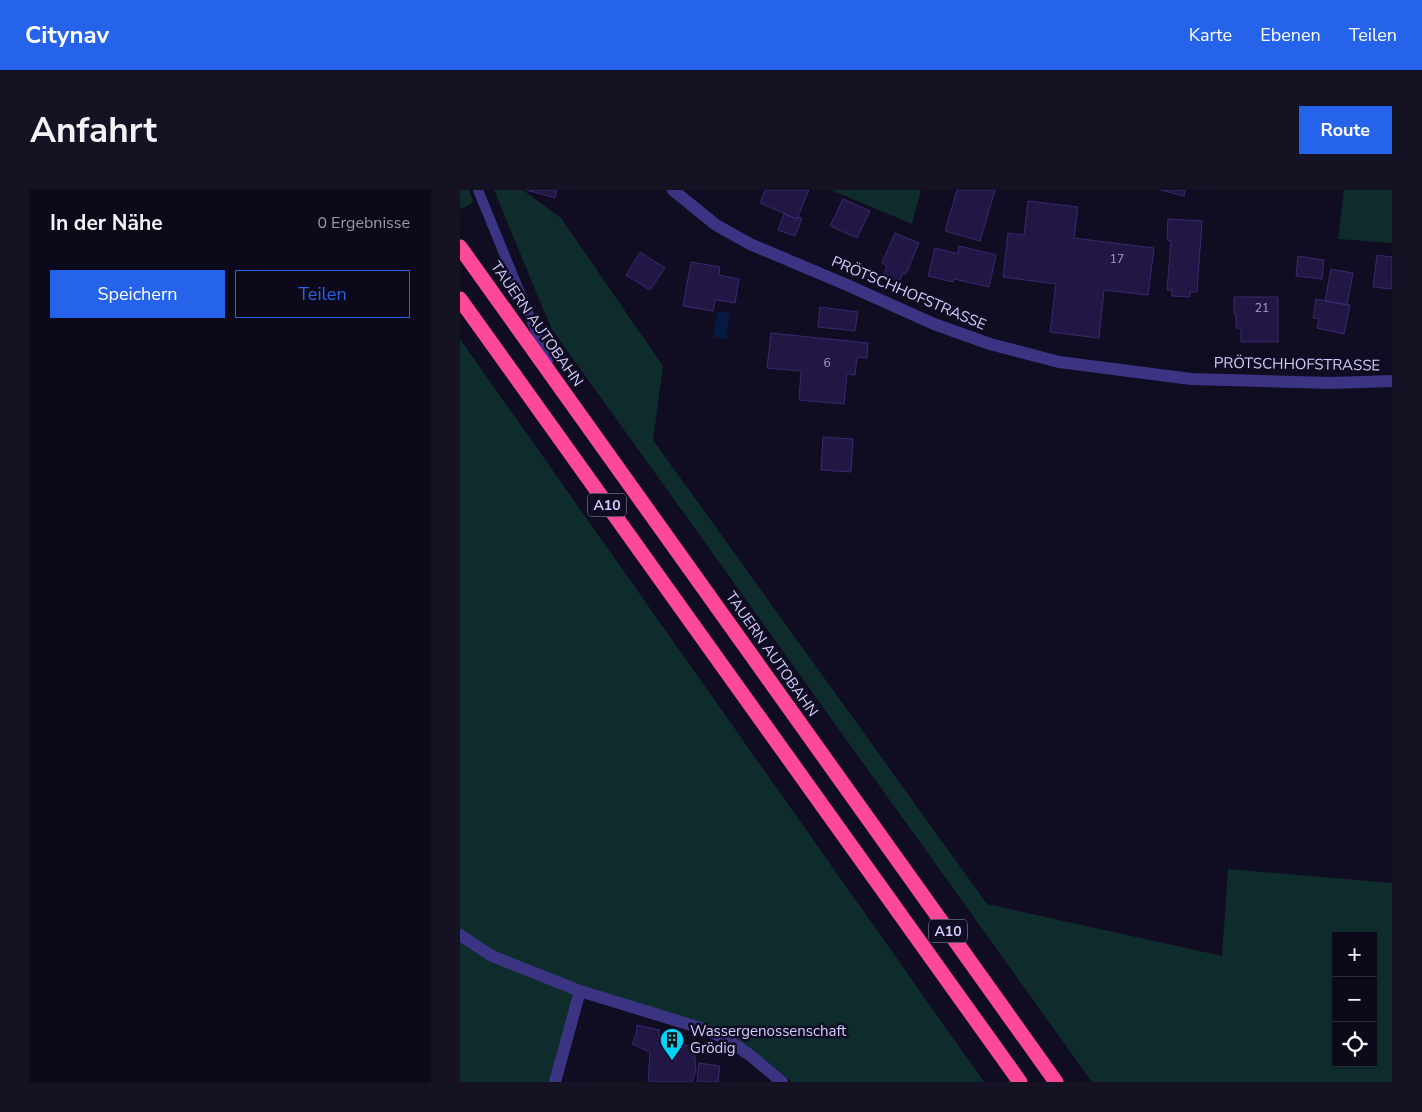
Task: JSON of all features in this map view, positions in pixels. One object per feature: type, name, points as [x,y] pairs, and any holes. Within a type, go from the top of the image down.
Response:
[{"type":"highway","name":"TAUERN AUTOBAHN","points":[[460,247],[1056,1082]]},
{"type":"highway","name":"A10","points":[[463,305],[1020,1082]]},
{"type":"street","name":"PRÖTSCHHOFSTRASSE","points":[[674,190],[716,225],[750,244],[934,324],[990,344],[1059,362],[1192,379],[1330,383],[1392,381]]},
{"type":"street","points":[[460,934],[492,956],[580,991],[704,1029],[730,1041],[752,1056],[782,1082]]},
{"type":"street","points":[[555,1082],[580,991]]},
{"type":"lane","points":[[478,190],[555,381]]},
{"type":"green space","points":[[460,190],[469,190],[473,202],[462,209],[460,206]]},
{"type":"green space","points":[[494,190],[523,190],[561,218],[663,366],[653,440],[987,904],[1222,956],[1228,869],[1392,883],[1392,1082],[1092,1082],[551,328]]},
{"type":"green space","points":[[831,190],[921,190],[912,224]]},
{"type":"green space","points":[[1344,190],[1392,190],[1392,243],[1338,239]]},
{"type":"green space","points":[[460,339],[984,1082],[792,1082],[741,1042],[586,988],[558,1082],[460,1082]]},
{"type":"water","points":[[723,311],[730,315],[726,339],[713,337],[717,313]]},
{"type":"building","points":[[526,190],[557,190],[555,198]]},
{"type":"building","points":[[765,190],[809,190],[797,219],[760,203]]},
{"type":"building","points":[[957,190],[995,190],[980,241],[945,231]]},
{"type":"building","points":[[1161,190],[1185,190],[1184,196]]},
{"type":"building","points":[[843,199],[870,211],[857,238],[830,226]]},
{"type":"building","points":[[1028,201],[1078,207],[1074,238],[1154,248],[1148,295],[1104,290],[1099,338],[1050,332],[1056,284],[1003,277],[1008,233],[1024,235]]},
{"type":"building","points":[[784,214],[797,219],[798,217],[802,218],[795,236],[778,230]]},
{"type":"building","points":[[1168,219],[1202,221],[1197,292],[1190,292],[1190,297],[1172,296],[1172,290],[1167,290],[1171,241],[1167,240]]},
{"type":"building","points":[[895,233],[919,243],[906,274],[903,273],[899,282],[883,276],[887,266],[882,263]]},
{"type":"building","points":[[959,246],[996,255],[989,287],[954,279],[953,282],[928,276],[935,248],[958,254]]},
{"type":"building","points":[[640,252],[665,268],[650,290],[626,275]]},
{"type":"building","points":[[1377,255],[1392,257],[1392,289],[1373,287]]},
{"type":"building","points":[[1298,256],[1324,260],[1322,279],[1296,276]]},
{"type":"building","points":[[691,262],[720,267],[719,275],[739,279],[735,303],[715,300],[713,311],[683,306]]},
{"type":"building","points":[[1331,269],[1353,273],[1347,305],[1325,301]]},
{"type":"building","points":[[1234,297],[1278,297],[1278,342],[1241,342],[1241,328],[1236,328]]},
{"type":"building","points":[[1316,299],[1350,305],[1344,334],[1317,328],[1319,319],[1313,318]]},
{"type":"building","points":[[820,307],[858,312],[855,331],[818,327]]},
{"type":"building","points":[[771,333],[868,343],[867,358],[857,357],[855,375],[847,374],[844,404],[799,400],[801,371],[767,368]]},
{"type":"building","points":[[823,437],[853,439],[851,472],[821,470]]},
{"type":"building","name":"Wassergenossenschaft Grödig","points":[[637,1025],[659,1030],[659,1037],[683,1038],[684,1045],[694,1047],[696,1070],[692,1082],[648,1082],[650,1052],[632,1044],[636,1035]]},
{"type":"building","points":[[699,1063],[720,1066],[718,1082],[697,1082]]},
{"type":"place","name":"Wassergenossenschaft Grödig","points":[[672,1061]]}]
